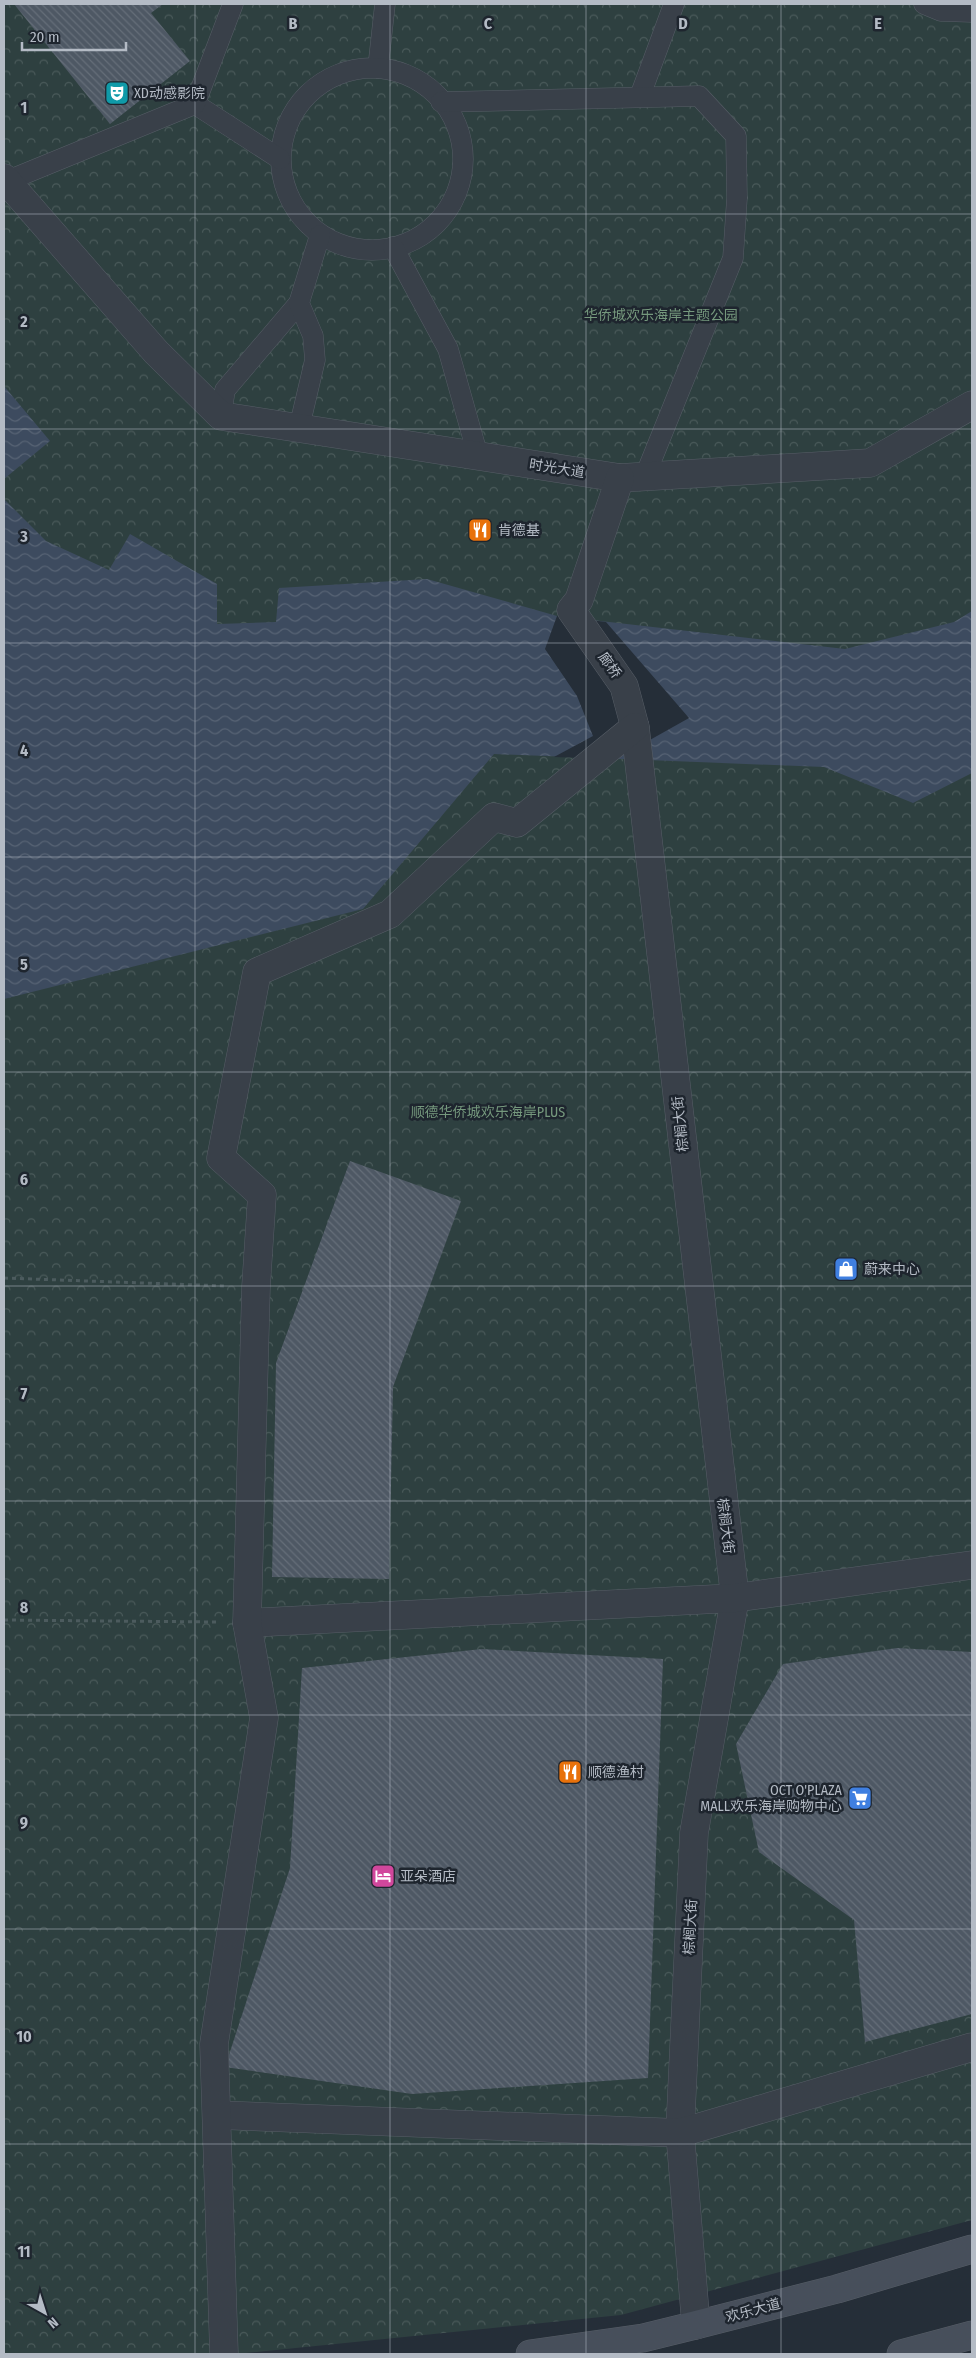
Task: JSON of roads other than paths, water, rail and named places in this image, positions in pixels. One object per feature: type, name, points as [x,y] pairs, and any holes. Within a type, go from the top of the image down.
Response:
[{"type":"street","points":[[5,180],[156,352],[221,416]]},
{"type":"street","name":"时光大道","points":[[221,416],[478,456],[633,477],[870,463],[972,405]]},
{"type":"street","name":"廊桥","points":[[633,477],[579,600],[571,610],[624,686],[635,727]]},
{"type":"street","points":[[224,2354],[214,2044],[264,1718],[246,1623],[256,1286],[262,1195],[222,1158],[257,972],[390,914],[494,817],[517,823],[635,727]]},
{"type":"street","name":"棕榈大街","points":[[635,727],[735,1598],[694,1833],[680,2133],[696,2325]]},
{"type":"street","points":[[246,1623],[735,1598],[972,1565]]},
{"type":"street","points":[[217,2115],[680,2133],[972,2047]]},
{"type":"street","name":"欢乐大道","points":[[530,2354],[643,2338],[837,2288],[972,2249]]},
{"type":"street","points":[[901,2354],[972,2335]]},
{"type":"lane","points":[[5,180],[195,104],[233,4]]},
{"type":"lane","points":[[378,68],[385,4]]},
{"type":"lane","points":[[640,96],[674,4]]},
{"type":"lane","points":[[924,4],[941,11],[972,12]]},
{"type":"lane","points":[[378,68],[407,75],[432,91],[442,102],[451,114],[462,142],[462,173],[452,202],[434,226],[408,243],[393,247],[378,250],[348,248],[320,235],[298,215],[285,189],[280,160],[285,130],[299,104],[321,83],[348,71],[378,68]]},
{"type":"lane","points":[[442,102],[699,96],[736,136],[737,198],[733,258],[633,477]]},
{"type":"lane","points":[[195,104],[280,160]]},
{"type":"lane","points":[[221,416],[225,390],[299,303],[320,235]]},
{"type":"lane","points":[[393,247],[448,349],[478,456]]},
{"type":"lane","points":[[299,303],[313,336],[315,360],[299,428]]},
{"type":"water","points":[[4,386],[50,441],[4,479]]},
{"type":"water","points":[[4,499],[46,541],[109,570],[130,534],[217,584],[217,624],[276,622],[279,588],[427,579],[557,616],[845,649],[954,622],[972,611],[972,773],[913,803],[824,767],[494,754],[363,909],[4,999]]},
{"type":"place","name":"XD动感影院","points":[[117,93]]},
{"type":"place","name":"肯德基","points":[[480,530]]},
{"type":"place","name":"蔚来中心","points":[[846,1269]]},
{"type":"place","name":"顺德渔村","points":[[570,1772]]},
{"type":"place","name":"OCT O'PLAZA MALL欢乐海岸购物中心","points":[[860,1798]]},
{"type":"place","name":"亚朵酒店","points":[[383,1876]]},
{"type":"park label","name":"华侨城欢乐海岸主题公园","points":[[661,315]]},
{"type":"park label","name":"顺德华侨城欢乐海岸PLUS","points":[[488,1112]]}]
